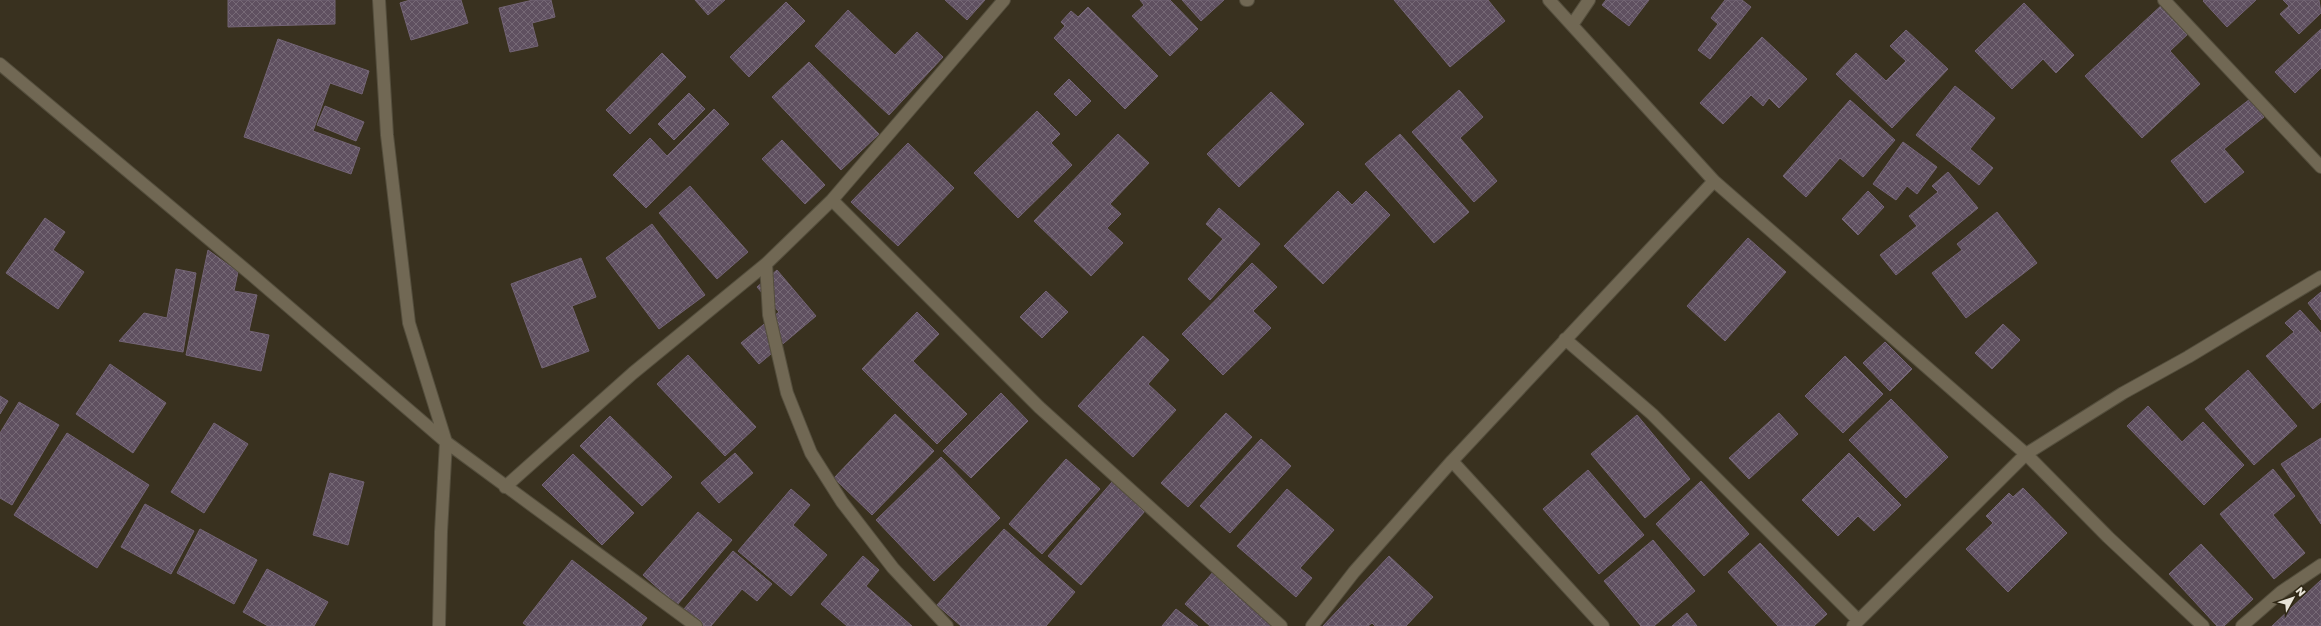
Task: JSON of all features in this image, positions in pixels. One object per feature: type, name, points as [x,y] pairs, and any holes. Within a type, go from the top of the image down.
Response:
[{"type":"street","points":[[379,0],[388,134],[409,324],[446,442],[441,532],[439,626]]},
{"type":"street","points":[[505,487],[633,373],[766,264],[832,200],[1004,0]]},
{"type":"street","points":[[1549,0],[1714,181],[2026,454],[2108,537],[2202,626]]},
{"type":"street","points":[[1572,25],[1589,0]]},
{"type":"street","points":[[2164,0],[2321,167]]},
{"type":"street","points":[[0,64],[253,276],[446,442],[505,487],[696,626]]},
{"type":"street","points":[[1312,626],[1354,572],[1452,461],[1714,181]]},
{"type":"street","points":[[832,200],[1039,407],[1281,626]]},
{"type":"street","points":[[766,264],[769,315],[787,393],[811,453],[842,502],[893,568],[947,626]]},
{"type":"street","points":[[1565,339],[1652,414],[1855,623],[2026,454],[2123,393],[2188,357],[2321,277]]},
{"type":"street","points":[[1452,461],[1603,626]]},
{"type":"street","points":[[2242,626],[2281,592],[2321,565]]},
{"type":"building","points":[[228,0],[335,0],[335,24],[228,27]]},
{"type":"building","points":[[410,0],[461,0],[468,23],[411,40],[400,3]]},
{"type":"building","points":[[533,0],[551,0],[555,17],[532,23],[538,46],[510,52],[499,8]]},
{"type":"building","points":[[695,0],[725,0],[708,15]]},
{"type":"building","points":[[945,0],[985,0],[967,20]]},
{"type":"building","points":[[1140,0],[1170,0],[1198,29],[1170,56],[1132,16],[1144,5]]},
{"type":"building","points":[[1182,0],[1224,0],[1201,21]]},
{"type":"building","points":[[1394,0],[1488,0],[1505,21],[1450,67]]},
{"type":"building","points":[[1606,0],[1649,0],[1629,26],[1602,5]]},
{"type":"building","points":[[1725,0],[1742,0],[1751,7],[1710,59],[1698,50],[1718,24],[1711,18]]},
{"type":"building","points":[[2256,0],[2227,27],[2203,1]]},
{"type":"building","points":[[2283,0],[2319,0],[2321,13],[2299,34],[2280,14],[2289,6]]},
{"type":"building","points":[[786,2],[805,21],[749,77],[730,57]]},
{"type":"building","points":[[2024,3],[2074,55],[2056,73],[2043,59],[2012,89],[1975,51]]},
{"type":"building","points":[[2164,3],[2190,32],[2170,51],[2200,84],[2142,138],[2085,76]]},
{"type":"building","points":[[1088,7],[1158,76],[1125,109],[1054,38],[1065,26],[1061,22],[1071,11],[1078,17]]},
{"type":"building","points":[[848,10],[895,55],[917,32],[943,57],[889,115],[815,46]]},
{"type":"building","points":[[2321,29],[2321,68],[2295,93],[2275,72]]},
{"type":"building","points":[[1906,30],[1948,69],[1892,128],[1836,74],[1856,53],[1886,81],[1906,61],[1890,46]]},
{"type":"building","points":[[1762,37],[1807,79],[1779,108],[1769,98],[1763,106],[1751,95],[1723,124],[1700,103]]},
{"type":"building","points":[[278,39],[369,71],[362,94],[330,83],[313,131],[360,148],[351,174],[244,137]]},
{"type":"building","points":[[662,53],[686,77],[630,134],[606,110]]},
{"type":"building","points":[[809,62],[879,134],[841,170],[772,97]]},
{"type":"building","points":[[1069,79],[1091,101],[1076,116],[1054,94]]},
{"type":"building","points":[[1955,86],[1995,118],[1970,149],[1993,168],[1979,185],[1916,135]]},
{"type":"building","points":[[1459,90],[1483,117],[1460,138],[1497,181],[1474,202],[1412,132]]},
{"type":"building","points":[[1271,92],[1304,124],[1239,187],[1207,154]]},
{"type":"building","points":[[689,93],[705,109],[674,140],[658,124]]},
{"type":"building","points":[[2250,99],[2264,117],[2224,149],[2244,172],[2205,203],[2171,161]]},
{"type":"building","points":[[1850,100],[1895,140],[1863,177],[1840,158],[1806,197],[1783,176]]},
{"type":"building","points":[[325,106],[364,122],[356,141],[317,125]]},
{"type":"building","points":[[714,109],[729,124],[646,208],[613,175],[650,138],[667,156]]},
{"type":"building","points":[[1037,111],[1060,134],[1051,143],[1072,165],[1018,218],[974,173]]},
{"type":"building","points":[[1118,134],[1149,163],[1110,204],[1121,214],[1107,228],[1123,243],[1091,276],[1034,221]]},
{"type":"building","points":[[1400,134],[1469,212],[1434,243],[1365,164]]},
{"type":"building","points":[[782,140],[825,185],[805,204],[762,159]]},
{"type":"building","points":[[1903,142],[1937,167],[1917,194],[1907,186],[1896,200],[1873,184]]},
{"type":"building","points":[[908,143],[954,188],[898,246],[851,202]]},
{"type":"building","points":[[1948,172],[1978,208],[1896,275],[1880,255],[1917,226],[1909,216],[1938,192],[1932,186]]},
{"type":"building","points":[[690,186],[748,252],[717,279],[659,213]]},
{"type":"building","points":[[1338,191],[1352,205],[1366,191],[1390,215],[1323,284],[1284,246]]},
{"type":"building","points":[[1868,191],[1884,207],[1858,235],[1842,219]]},
{"type":"building","points":[[1219,208],[1260,244],[1210,300],[1188,279],[1223,239],[1206,224]]},
{"type":"building","points":[[1997,212],[2037,263],[1966,318],[1932,273],[1962,250],[1957,244]]},
{"type":"building","points":[[45,218],[65,232],[53,250],[84,272],[58,309],[6,273]]},
{"type":"building","points":[[652,224],[705,295],[659,329],[606,258]]},
{"type":"building","points":[[1748,238],[1786,272],[1725,341],[1687,306]]},
{"type":"building","points":[[208,250],[238,272],[234,291],[257,295],[249,331],[269,335],[261,371],[186,355]]},
{"type":"building","points":[[581,258],[596,297],[572,306],[589,351],[542,368],[511,284]]},
{"type":"building","points":[[1252,263],[1277,287],[1253,311],[1271,328],[1223,375],[1182,334]]},
{"type":"building","points":[[176,269],[196,273],[183,352],[119,341],[144,313],[167,318]]},
{"type":"building","points":[[777,270],[816,316],[759,364],[741,343],[779,312],[757,287]]},
{"type":"building","points":[[1046,291],[1068,312],[1042,338],[1020,317]]},
{"type":"building","points":[[2321,292],[2321,320],[2308,303]]},
{"type":"building","points":[[2300,310],[2321,333],[2321,402],[2313,409],[2266,356],[2294,332],[2285,323]]},
{"type":"building","points":[[917,312],[939,334],[913,361],[967,414],[937,444],[862,369]]},
{"type":"building","points":[[2003,324],[2020,340],[1992,369],[1975,353]]},
{"type":"building","points":[[1143,336],[1169,360],[1148,384],[1176,410],[1133,457],[1078,406]]},
{"type":"building","points":[[1885,342],[1912,369],[1890,391],[1863,363]]},
{"type":"building","points":[[688,355],[756,427],[725,456],[657,384]]},
{"type":"building","points":[[1845,356],[1883,394],[1843,433],[1805,396]]},
{"type":"building","points":[[110,364],[166,403],[133,453],[76,414]]},
{"type":"building","points":[[2248,370],[2297,426],[2254,465],[2205,409]]},
{"type":"building","points":[[1001,393],[1028,421],[971,478],[943,451]]},
{"type":"building","points":[[0,396],[8,401],[0,414]]},
{"type":"building","points":[[1891,399],[1948,457],[1906,498],[1849,440]]},
{"type":"building","points":[[19,402],[59,425],[12,505],[0,498],[0,433]]},
{"type":"building","points":[[2148,406],[2182,442],[2203,422],[2244,465],[2204,505],[2127,426]]},
{"type":"building","points":[[1226,413],[1252,437],[1188,507],[1161,483]]},
{"type":"building","points":[[1779,413],[1798,434],[1749,479],[1729,458]]},
{"type":"building","points":[[895,414],[934,451],[872,515],[834,478]]},
{"type":"building","points":[[1637,415],[1690,479],[1645,518],[1591,454]]},
{"type":"building","points":[[610,416],[672,477],[642,506],[580,446]]},
{"type":"building","points":[[214,423],[248,444],[204,513],[171,492]]},
{"type":"building","points":[[67,433],[149,485],[97,568],[14,515]]},
{"type":"building","points":[[2321,438],[2321,524],[2281,464]]},
{"type":"building","points":[[1261,439],[1291,466],[1230,533],[1200,506]]},
{"type":"building","points":[[735,453],[753,473],[719,503],[701,483]]},
{"type":"building","points":[[1849,453],[1901,505],[1874,531],[1858,516],[1838,536],[1802,500]]},
{"type":"building","points":[[573,454],[634,513],[602,545],[542,485]]},
{"type":"building","points":[[941,457],[1000,518],[934,581],[876,520]]},
{"type":"building","points":[[1066,459],[1100,489],[1042,554],[1009,524]]},
{"type":"building","points":[[2273,469],[2295,496],[2273,515],[2305,553],[2274,579],[2220,514]]},
{"type":"building","points":[[1588,470],[1644,535],[1599,574],[1543,509]]},
{"type":"building","points":[[330,473],[364,482],[348,545],[313,535]]},
{"type":"building","points":[[1701,481],[1749,534],[1704,576],[1656,524]]},
{"type":"building","points":[[1112,482],[1145,511],[1081,585],[1048,556]]},
{"type":"building","points":[[2023,488],[2067,533],[2008,592],[1966,549],[1993,523],[1986,516],[2009,493],[2013,497]]},
{"type":"building","points":[[791,489],[810,505],[793,525],[827,555],[791,596],[738,551]]},
{"type":"building","points":[[1287,489],[1334,530],[1300,568],[1312,578],[1296,597],[1237,546]]},
{"type":"building","points":[[145,504],[194,531],[171,574],[121,547]]},
{"type":"building","points":[[698,512],[732,540],[677,605],[643,575]]},
{"type":"building","points":[[200,529],[257,560],[234,604],[177,573]]},
{"type":"building","points":[[1004,529],[1075,592],[1046,626],[961,626],[937,605]]},
{"type":"building","points":[[1653,540],[1695,591],[1654,626],[1641,626],[1604,581]]},
{"type":"building","points":[[1760,543],[1827,614],[1814,626],[1778,626],[1728,572]]},
{"type":"building","points":[[2201,544],[2253,599],[2224,626],[2217,626],[2169,574]]},
{"type":"building","points":[[733,551],[772,584],[757,601],[742,589],[711,626],[704,626],[684,609]]},
{"type":"building","points":[[863,556],[879,570],[866,586],[912,626],[847,626],[821,604]]},
{"type":"building","points":[[1389,556],[1433,597],[1406,626],[1375,626],[1372,623],[1368,626],[1323,626]]},
{"type":"building","points":[[572,560],[647,618],[641,626],[527,626],[523,623]]},
{"type":"building","points":[[267,569],[328,602],[314,626],[268,626],[243,612]]},
{"type":"building","points":[[1214,571],[1275,626],[1210,626],[1185,604]]},
{"type":"building","points":[[2321,580],[2321,626],[2272,626]]},
{"type":"building","points":[[1176,609],[1198,626],[1162,626]]},
{"type":"building","points":[[1687,613],[1697,626],[1672,626]]}]
